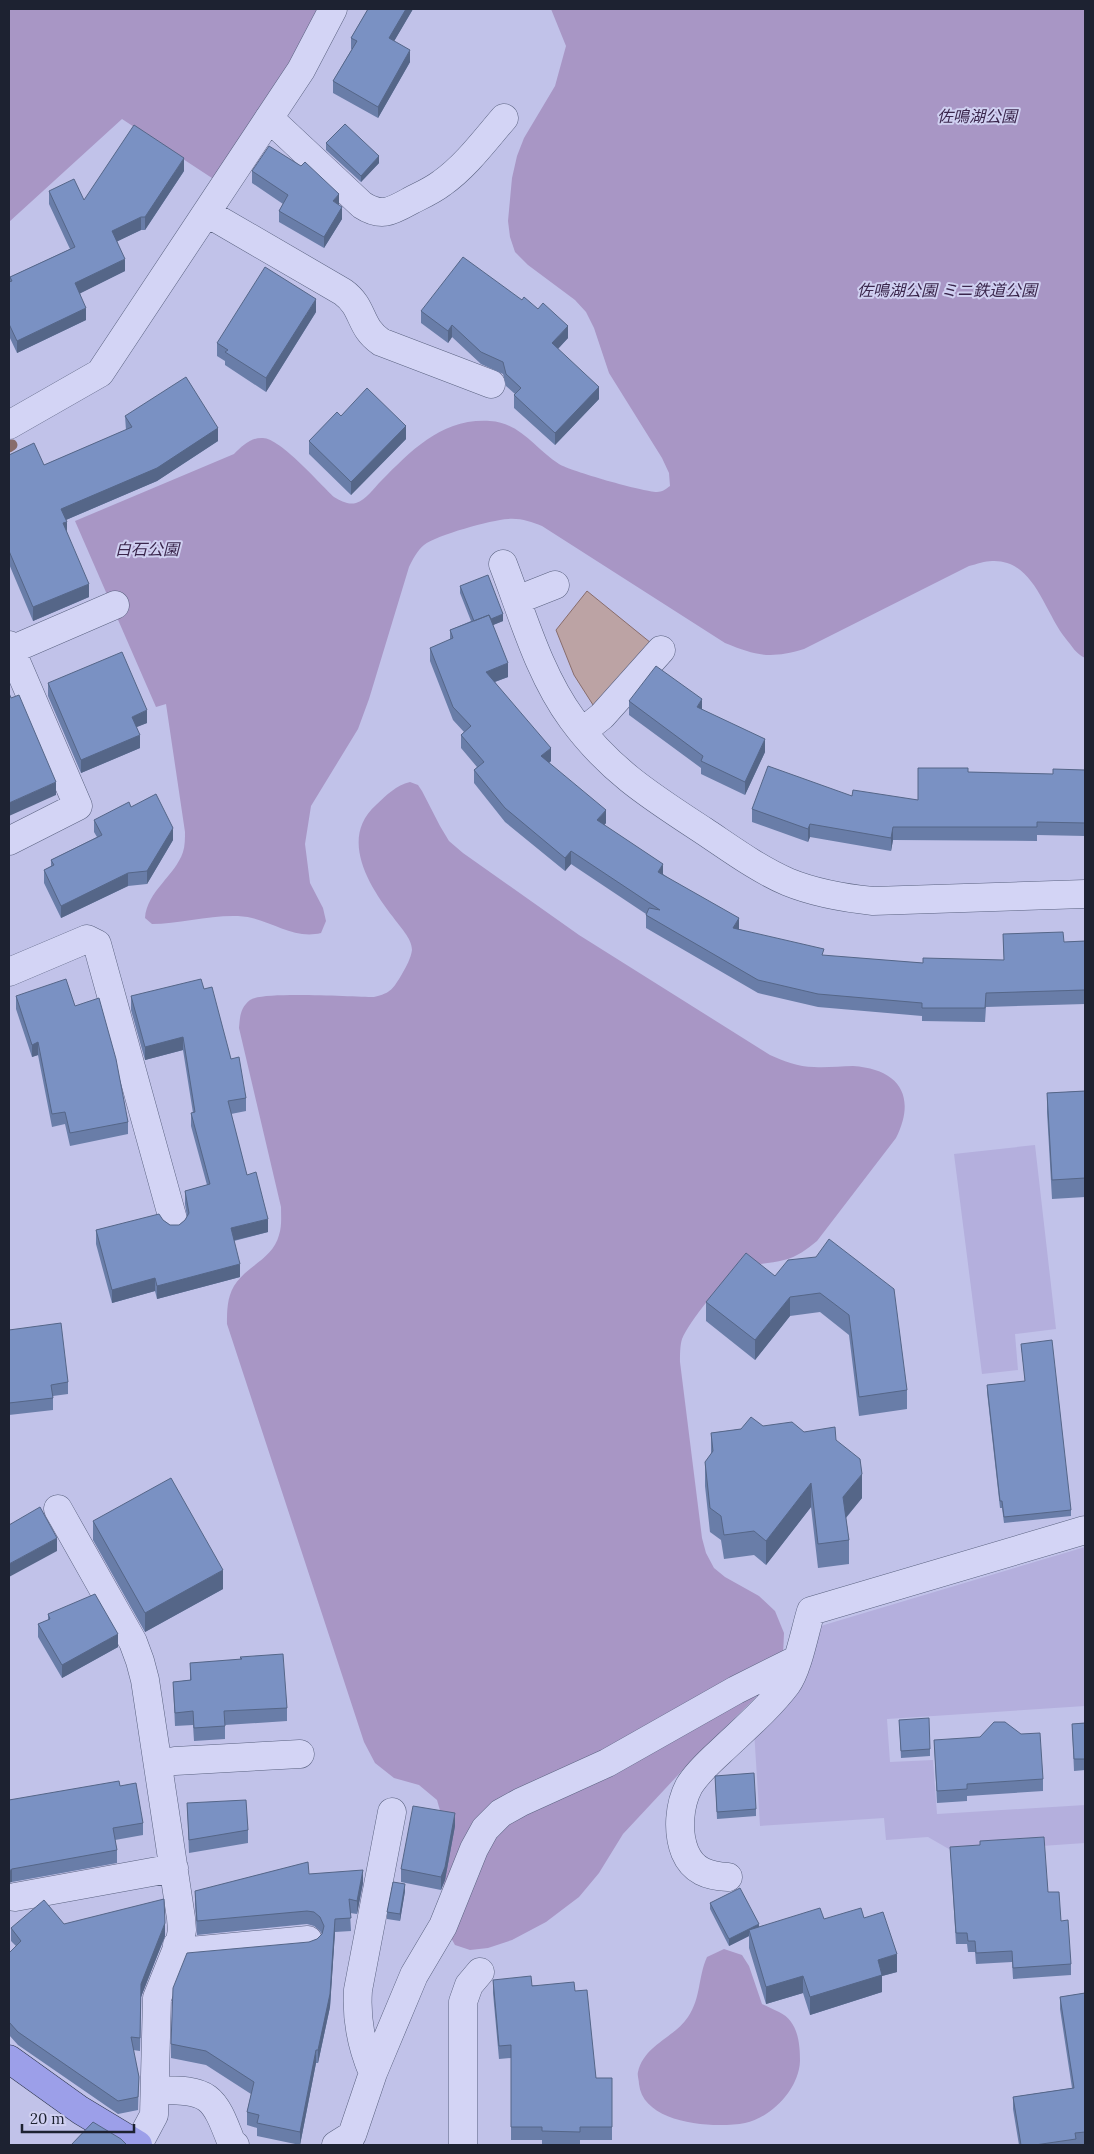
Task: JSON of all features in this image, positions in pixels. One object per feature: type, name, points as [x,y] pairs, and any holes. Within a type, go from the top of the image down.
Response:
[{"type":"main road","points":[[9,2059],[80,2110],[138,2145]]},
{"type":"street","points":[[9,425],[100,373],[301,70],[333,9]]},
{"type":"street","points":[[269,118],[362,205],[372,212],[384,213],[442,184],[454,174],[504,118]]},
{"type":"street","points":[[207,213],[344,292],[354,300],[370,335],[381,342],[491,384]]},
{"type":"street","points":[[503,564],[552,686],[571,718],[582,732],[621,774],[651,796],[764,870],[789,882],[816,891],[844,898],[882,901],[1085,894]]},
{"type":"street","points":[[517,600],[555,585]]},
{"type":"street","points":[[9,841],[78,806],[10,648],[115,605]]},
{"type":"street","points":[[582,732],[602,716],[661,650]]},
{"type":"street","points":[[9,972],[87,939],[97,944],[174,1223]]},
{"type":"street","points":[[58,1509],[133,1642],[140,1661],[158,1764],[182,1930],[157,1998],[154,2114],[138,2145]]},
{"type":"street","points":[[728,1877],[712,1876],[699,1871],[688,1860],[683,1846],[680,1826],[682,1805],[690,1785],[702,1769],[774,1699],[788,1682],[810,1612],[1085,1530]]},
{"type":"street","points":[[336,2145],[352,2135],[373,2073],[414,1975],[443,1926],[474,1849],[485,1830],[501,1813],[607,1763],[736,1690],[796,1660]]},
{"type":"street","points":[[158,1764],[175,1761],[300,1754]]},
{"type":"street","points":[[373,2073],[364,2053],[356,2011],[358,1990],[392,1812]]},
{"type":"street","points":[[15,1897],[174,1868]]},
{"type":"street","points":[[178,1945],[190,1951],[308,1940]]},
{"type":"street","points":[[463,2145],[463,2002],[469,1986],[480,1972]]},
{"type":"street","points":[[155,2090],[188,2090],[210,2100],[219,2110],[232,2144],[235,2145]]},
{"type":"shaded area","points":[[587,591],[651,643],[595,708],[574,675],[556,630]]},
{"type":"shaded area","points":[[1035,1145],[1056,1329],[1015,1334],[1018,1370],[982,1374],[954,1154]]},
{"type":"shaded area","points":[[1085,1547],[1085,1706],[887,1719],[890,1762],[933,1760],[937,1814],[1085,1805],[1085,1843],[954,1852],[928,1837],[886,1840],[884,1818],[760,1826],[754,1730],[814,1628]]},
{"type":"green space","points":[[9,9],[320,9],[292,65],[215,180],[122,119],[9,222]]},
{"type":"green space","points":[[551,9],[1085,9],[1085,658],[1077,652],[1058,628],[1037,589],[1028,578],[1018,569],[1006,563],[989,561],[969,566],[804,649],[782,654],[764,655],[725,643],[542,526],[522,520],[508,519],[464,529],[431,541],[417,552],[409,567],[358,729],[311,806],[305,844],[310,883],[323,908],[326,921],[321,933],[303,934],[241,916],[152,924],[145,918],[147,908],[156,892],[179,861],[185,842],[166,704],[156,707],[75,521],[234,454],[247,443],[259,438],[270,440],[290,454],[334,497],[347,503],[356,503],[366,497],[404,458],[429,438],[443,430],[473,421],[490,421],[510,426],[550,458],[559,464],[577,471],[650,491],[661,491],[670,486],[669,473],[662,458],[609,373],[594,328],[586,312],[575,300],[528,265],[515,252],[510,237],[508,221],[512,178],[517,156],[524,138],[555,86],[566,46]]},
{"type":"green space","points":[[410,782],[418,785],[422,791],[449,841],[463,853],[579,935],[770,1055],[808,1067],[853,1066],[869,1068],[882,1073],[900,1087],[905,1109],[896,1138],[817,1241],[806,1250],[789,1259],[750,1266],[732,1275],[699,1312],[681,1341],[680,1362],[702,1538],[706,1553],[714,1568],[725,1577],[759,1596],[775,1611],[784,1633],[783,1656],[763,1690],[692,1760],[623,1834],[599,1873],[579,1897],[546,1922],[512,1940],[488,1948],[470,1950],[455,1945],[447,1931],[444,1913],[443,1821],[437,1800],[419,1785],[394,1778],[375,1763],[364,1742],[227,1324],[227,1309],[234,1286],[245,1273],[271,1250],[276,1243],[281,1228],[281,1207],[239,1028],[241,1013],[244,1006],[250,1000],[258,997],[309,995],[374,997],[391,990],[404,971],[412,950],[408,937],[384,905],[367,877],[359,847],[360,832],[365,818],[376,805],[396,788]]},
{"type":"green space","points":[[724,1949],[742,1955],[749,1966],[762,2004],[785,2016],[794,2027],[799,2047],[800,2061],[798,2071],[795,2082],[782,2100],[765,2115],[755,2120],[732,2125],[699,2124],[682,2121],[666,2116],[653,2108],[643,2097],[638,2072],[646,2055],[675,2031],[688,2017],[695,2002],[707,1957]]},
{"type":"building","points":[[368,9],[406,9],[389,38],[410,50],[378,107],[333,81],[357,41],[351,38]]},
{"type":"building","points":[[345,124],[379,156],[361,176],[326,143]]},
{"type":"building","points":[[134,125],[184,158],[145,217],[141,217],[112,231],[125,259],[75,283],[86,308],[17,341],[9,324],[9,282],[12,281],[10,277],[75,247],[49,191],[74,179],[84,200]]},
{"type":"building","points":[[269,146],[301,166],[305,162],[339,194],[333,201],[342,207],[324,237],[279,211],[288,195],[252,171]]},
{"type":"building","points":[[463,257],[522,300],[524,297],[538,309],[543,303],[568,326],[552,343],[599,387],[555,433],[514,395],[521,388],[506,374],[503,362],[481,352],[452,325],[448,331],[421,311]]},
{"type":"building","points":[[265,267],[316,299],[266,378],[225,352],[228,350],[217,343]]},
{"type":"building","points":[[186,377],[218,428],[157,468],[61,509],[67,522],[63,523],[89,584],[33,607],[9,551],[9,455],[34,443],[44,465],[132,427],[125,416]]},
{"type":"building","points":[[367,388],[406,426],[351,482],[309,441],[337,412],[341,416]]},
{"type":"building","points":[[488,575],[503,614],[491,619],[489,615],[474,621],[460,586]]},
{"type":"building","points":[[489,615],[508,663],[486,672],[551,748],[541,756],[606,810],[597,820],[663,864],[658,872],[739,918],[733,928],[824,949],[822,955],[923,963],[923,958],[1004,960],[1003,934],[1063,932],[1064,942],[1085,941],[1085,990],[986,993],[985,1008],[922,1008],[922,1003],[818,994],[758,980],[646,915],[649,908],[660,910],[571,851],[565,858],[505,808],[474,770],[484,762],[461,735],[471,726],[453,707],[430,648],[453,638],[450,630]]},
{"type":"building","points":[[122,652],[147,710],[132,717],[140,735],[81,760],[48,683]]},
{"type":"building","points":[[656,666],[702,699],[697,707],[765,739],[745,782],[701,761],[703,756],[629,701]]},
{"type":"building","points":[[9,693],[11,698],[19,695],[56,782],[9,803]]},
{"type":"building","points":[[768,766],[852,796],[853,790],[918,800],[918,768],[968,768],[968,772],[1053,774],[1053,769],[1085,770],[1085,823],[1037,822],[1037,827],[893,827],[891,838],[810,824],[808,829],[752,809]]},
{"type":"building","points":[[156,794],[173,828],[147,871],[128,873],[61,906],[44,870],[54,865],[51,860],[102,835],[94,820],[129,802],[131,807]]},
{"type":"building","points":[[66,979],[75,1006],[99,998],[116,1059],[128,1122],[70,1133],[65,1112],[52,1114],[38,1042],[32,1045],[16,996]]},
{"type":"building","points":[[201,979],[204,989],[212,987],[231,1059],[239,1057],[246,1098],[228,1101],[247,1175],[256,1172],[268,1219],[231,1228],[240,1264],[157,1286],[155,1278],[112,1290],[96,1230],[159,1214],[170,1225],[179,1225],[189,1213],[185,1191],[210,1184],[191,1113],[195,1112],[183,1037],[145,1047],[131,996]]},
{"type":"building","points":[[1085,1091],[1085,1178],[1052,1180],[1047,1093]]},
{"type":"building","points":[[829,1239],[894,1289],[907,1390],[859,1397],[849,1315],[820,1293],[790,1297],[755,1340],[706,1302],[746,1253],[775,1276],[788,1260],[816,1257]]},
{"type":"building","points":[[61,1323],[68,1382],[51,1385],[53,1398],[9,1403],[9,1330]]},
{"type":"building","points":[[1052,1340],[1071,1510],[1004,1517],[1002,1501],[1000,1501],[987,1385],[1025,1381],[1021,1344]]},
{"type":"building","points":[[751,1417],[763,1426],[792,1422],[804,1432],[835,1427],[836,1440],[860,1459],[862,1474],[843,1497],[849,1540],[818,1544],[811,1483],[766,1541],[754,1531],[724,1535],[721,1516],[710,1508],[705,1462],[713,1451],[711,1433],[741,1429]]},
{"type":"building","points":[[171,1478],[223,1570],[145,1613],[93,1521]]},
{"type":"building","points":[[40,1507],[57,1538],[9,1564],[9,1525]]},
{"type":"building","points":[[95,1594],[118,1634],[62,1665],[38,1624],[50,1619],[48,1614]]},
{"type":"building","points":[[283,1654],[287,1708],[224,1711],[225,1726],[194,1728],[193,1711],[175,1713],[173,1682],[191,1680],[190,1663]]},
{"type":"building","points":[[929,1718],[930,1749],[901,1751],[899,1720]]},
{"type":"building","points":[[994,1722],[1005,1722],[1021,1734],[1040,1733],[1043,1779],[967,1784],[967,1789],[937,1791],[934,1740],[980,1737]]},
{"type":"building","points":[[1085,1723],[1085,1759],[1074,1759],[1072,1724]]},
{"type":"building","points":[[754,1773],[756,1809],[717,1812],[715,1776]]},
{"type":"building","points":[[119,1781],[120,1786],[136,1783],[143,1823],[113,1828],[117,1850],[9,1871],[9,1800]]},
{"type":"building","points":[[246,1800],[248,1830],[189,1840],[187,1803]]},
{"type":"building","points":[[413,1806],[455,1813],[445,1867],[441,1877],[401,1869]]},
{"type":"building","points":[[1044,1837],[1048,1892],[1059,1892],[1061,1921],[1068,1920],[1071,1964],[1013,1968],[1012,1951],[976,1953],[975,1941],[968,1941],[967,1933],[956,1933],[950,1847],[980,1845],[980,1841]]},
{"type":"building","points":[[308,1862],[309,1874],[363,1870],[357,1901],[349,1899],[351,1918],[335,1919],[330,1994],[318,2050],[316,2050],[300,2132],[257,2123],[259,2115],[247,2112],[254,2082],[206,2051],[171,2044],[173,1988],[187,1953],[309,1942],[317,1939],[322,1934],[324,1926],[320,1917],[314,1912],[307,1911],[197,1921],[195,1891]]},
{"type":"building","points":[[393,1882],[405,1884],[400,1914],[387,1912]]},
{"type":"building","points":[[740,1888],[759,1924],[729,1939],[710,1903]]},
{"type":"building","points":[[164,1899],[165,1923],[141,1984],[140,2038],[131,2037],[139,2077],[138,2097],[118,2101],[18,2032],[9,2022],[9,1953],[21,1941],[11,1928],[44,1900],[64,1924]]},
{"type":"building","points":[[820,1908],[824,1919],[861,1908],[864,1918],[883,1912],[897,1954],[878,1960],[882,1975],[810,1997],[803,1976],[766,1987],[749,1930]]},
{"type":"building","points":[[531,1976],[532,1986],[574,1982],[575,1991],[587,1990],[596,2078],[612,2078],[612,2127],[580,2127],[580,2132],[542,2131],[542,2127],[511,2127],[511,2045],[499,2046],[493,1980]]},
{"type":"building","points":[[1085,1993],[1085,2132],[1075,2133],[1076,2139],[1035,2145],[1021,2145],[1013,2097],[1074,2088],[1060,1997]]},
{"type":"building","points":[[93,2122],[121,2139],[127,2145],[71,2145]]},
{"type":"park label","name":"佐鳴湖公園","points":[[977,116]]},
{"type":"park label","name":"佐鳴湖公園 ミニ鉄道公園","points":[[947,290]]},
{"type":"park label","name":"白石公園","points":[[147,549]]}]
